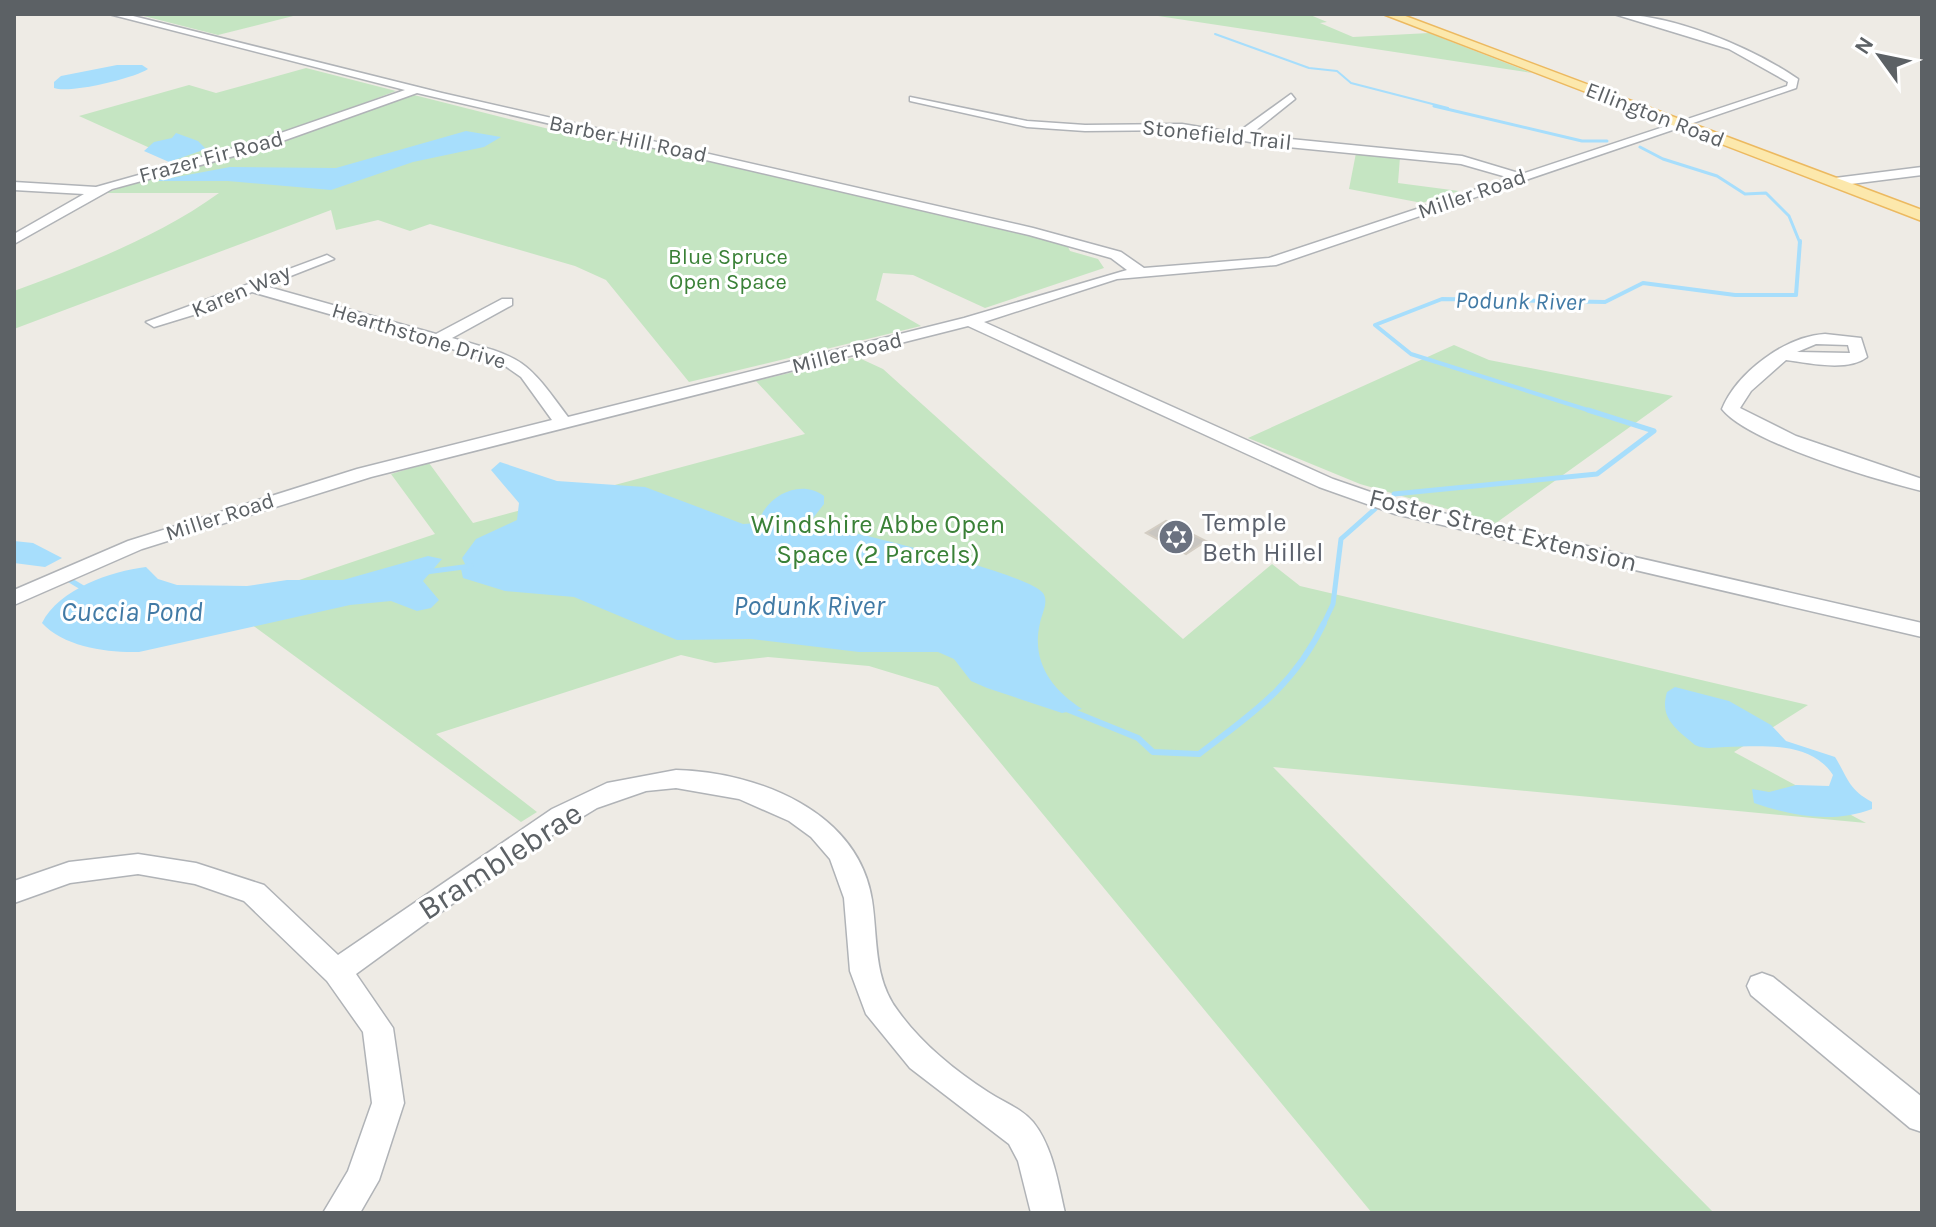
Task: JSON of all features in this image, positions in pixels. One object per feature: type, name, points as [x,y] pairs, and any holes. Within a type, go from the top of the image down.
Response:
[{"type":"main road","name":"Ellington Road","points":[[1389,14],[1922,216]]},
{"type":"street","name":"Barber Hill Road","points":[[114,14],[415,90],[1033,232],[1116,255],[1139,271]]},
{"type":"street","name":"Miller Road","points":[[14,598],[73,570],[204,521],[364,473],[970,321],[1094,280],[1139,271],[1247,267],[1271,262],[1791,88],[1794,81],[1743,52],[1619,14]]},
{"type":"street","name":"Frazer Fir Road","points":[[14,240],[96,191],[136,177],[256,146],[415,90]]},
{"type":"street","points":[[1239,137],[1291,97]]},
{"type":"street","name":"Stonefield Trail","points":[[914,99],[978,115],[1054,128],[1146,125],[1462,160],[1520,177]]},
{"type":"street","points":[[1835,182],[1922,171]]},
{"type":"street","points":[[14,186],[96,191]]},
{"type":"street","name":"Karen Way","points":[[154,322],[185,315],[327,259]]},
{"type":"street","name":"Hearthstone Drive","points":[[252,287],[507,359],[520,368],[562,421]]},
{"type":"street","points":[[441,338],[507,302]]},
{"type":"street","name":"Foster Street Extension","points":[[970,321],[1326,483],[1402,510],[1922,630]]},
{"type":"street","points":[[1782,355],[1732,402],[1731,409],[1736,416],[1766,432],[1922,485]]},
{"type":"street","name":"Bramblebrae","points":[[337,972],[547,823],[585,803],[674,779],[724,784],[774,801],[820,827],[848,866],[859,911],[860,961],[876,1004],[909,1047],[964,1093],[1021,1133],[1039,1176],[1048,1213]]},
{"type":"street","points":[[14,892],[69,873],[138,864],[196,874],[254,893],[337,972],[378,1028],[388,1103],[362,1180],[340,1213]]},
{"type":"street","points":[[1762,986],[1922,1117]]},
{"type":"green space","points":[[136,14],[301,14],[218,35]]},
{"type":"green space","points":[[1145,14],[1308,14],[1327,22],[1320,23],[1353,37],[1429,33],[1532,73]]},
{"type":"green space","points":[[306,68],[396,91],[271,138],[181,162],[79,116],[189,85],[216,93]]},
{"type":"green space","name":"Blue Spruce Open Space","points":[[414,95],[553,130],[667,151],[1067,245],[1070,251],[1098,259],[1104,268],[985,308],[913,275],[883,273],[876,300],[921,326],[689,382],[606,280],[575,266],[430,224],[410,231],[378,220],[336,230],[331,210],[14,329],[14,291],[146,236],[219,193],[106,193],[145,179],[273,145]]},
{"type":"green space","points":[[1356,153],[1400,157],[1398,183],[1459,191],[1422,203],[1349,189]]},
{"type":"green space","points":[[1454,345],[1489,360],[1673,396],[1496,523],[1360,484],[1248,438]]},
{"type":"green space","name":"Windshire Abbe Open Space (2 Parcels)","points":[[857,357],[883,369],[1183,639],[1272,564],[1300,586],[1808,705],[1734,752],[1866,823],[1273,767],[1714,1213],[1372,1213],[938,687],[869,666],[768,657],[715,663],[681,655],[436,734],[537,812],[521,822],[225,605],[435,534],[391,474],[429,463],[473,523],[805,434],[756,381]]},
{"type":"water","points":[[117,65],[142,65],[148,69],[102,84],[73,89],[54,88],[54,82],[61,76]]},
{"type":"water","points":[[466,131],[501,137],[484,147],[413,162],[331,190],[228,181],[155,181],[230,167],[336,168]]},
{"type":"water","points":[[176,133],[198,141],[206,149],[169,162],[144,151],[154,142],[172,138]]},
{"type":"water","points":[[500,462],[557,481],[645,487],[743,524],[758,523],[768,505],[785,493],[805,489],[815,491],[824,496],[824,504],[810,522],[1005,574],[1043,593],[1045,604],[1038,637],[1041,662],[1053,683],[1082,709],[1062,713],[987,688],[971,681],[954,659],[938,652],[859,652],[751,639],[677,640],[574,597],[505,591],[463,578],[461,569],[466,566],[462,558],[476,539],[517,520],[519,503],[491,470]]},
{"type":"water","points":[[14,541],[33,543],[62,558],[45,567],[14,563]]},
{"type":"water","name":"Cuccia Pond","points":[[428,556],[442,559],[423,581],[439,600],[431,608],[417,611],[391,601],[350,605],[139,652],[87,647],[62,638],[42,623],[60,600],[73,591],[132,569],[146,567],[158,579],[177,585],[247,586],[287,580],[343,580]]},
{"type":"water","points":[[1675,687],[1729,701],[1771,725],[1786,741],[1835,757],[1853,788],[1872,802],[1872,809],[1827,817],[1783,812],[1754,803],[1752,789],[1769,792],[1796,785],[1829,786],[1833,775],[1824,764],[1799,751],[1769,746],[1707,748],[1695,745],[1667,716],[1667,692]]},
{"type":"building","name":"Temple Beth Hillel","points":[[1166,521],[1206,541],[1186,554],[1146,533]]},
{"type":"waterway","name":"Podunk River","points":[[1215,34],[1309,68],[1337,71],[1351,83],[1448,108]]},
{"type":"waterway","name":"Podunk River","points":[[1434,106],[1582,141],[1607,141]]},
{"type":"waterway","name":"Podunk River","points":[[1640,147],[1663,159],[1717,176],[1745,194],[1766,193],[1789,216],[1800,243]]},
{"type":"waterway","name":"Podunk River","points":[[1594,412],[1411,354],[1375,325],[1442,299],[1605,302],[1643,283],[1735,295],[1796,295],[1800,243]]},
{"type":"waterway","name":"Podunk River","points":[[1394,494],[1597,474],[1654,431],[1588,410]]},
{"type":"waterway","name":"Podunk River","points":[[1324,624],[1333,604],[1341,539],[1375,509]]},
{"type":"waterway","name":"Podunk River","points":[[426,572],[471,566]]},
{"type":"waterway","name":"Podunk River","points":[[68,579],[83,588]]},
{"type":"waterway","name":"Podunk River","points":[[1064,708],[1138,738],[1153,752],[1199,754],[1254,711],[1286,681],[1324,624]]},
{"type":"place","name":"Temple Beth Hillel","points":[[1176,537]]}]
